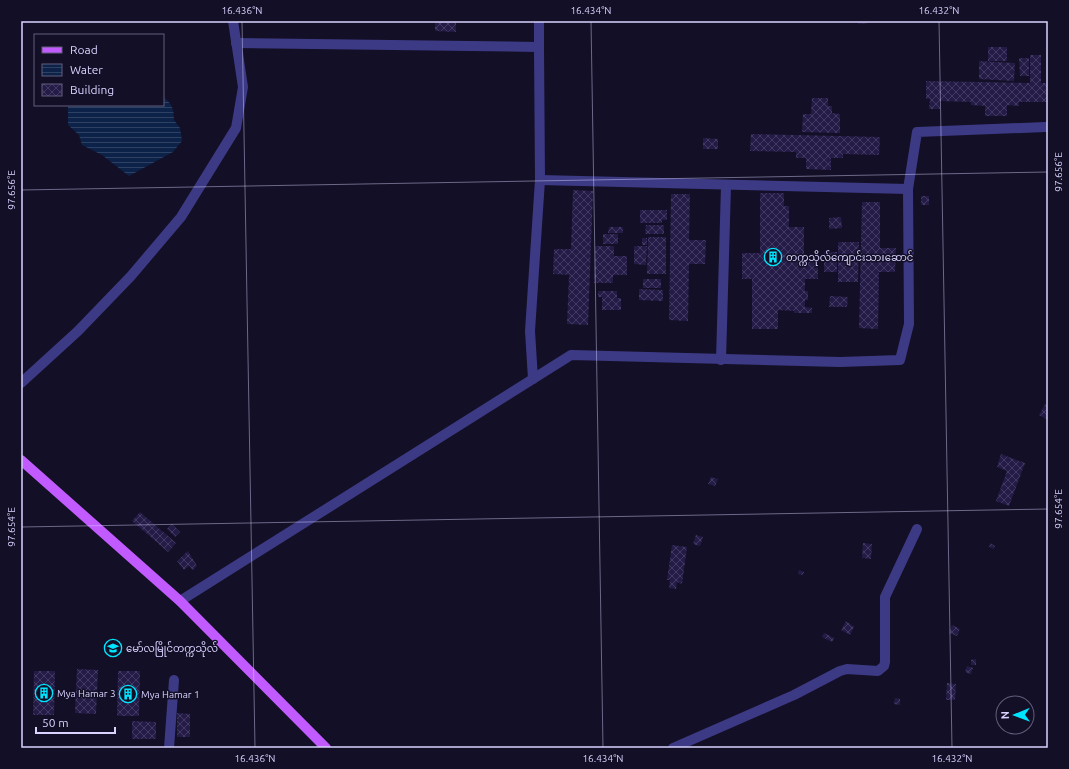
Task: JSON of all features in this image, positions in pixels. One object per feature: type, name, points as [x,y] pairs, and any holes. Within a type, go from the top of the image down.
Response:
[{"type":"main road","points":[[21,460],[180,602],[326,748]]},
{"type":"street","points":[[21,383],[94,315],[131,276],[181,217],[236,128],[243,87],[233,21]]},
{"type":"street","points":[[534,379],[530,331],[540,180],[539,21]]},
{"type":"street","points":[[236,43],[539,47]]},
{"type":"street","points":[[180,602],[571,355],[840,362],[900,360],[909,324],[908,189],[917,132],[1045,127]]},
{"type":"street","points":[[540,180],[726,186],[908,189]]},
{"type":"street","points":[[721,360],[726,186]]},
{"type":"street","points":[[673,748],[794,696],[840,671],[847,669],[878,672],[881,670],[885,662],[885,596],[917,529]]},
{"type":"street","points":[[169,748],[174,680]]},
{"type":"water","points":[[164,98],[172,107],[174,120],[180,128],[182,141],[173,152],[129,176],[102,155],[82,145],[79,135],[68,125],[68,106],[164,106]]},
{"type":"building","points":[[435,21],[456,21],[456,32],[435,31]]},
{"type":"building","points":[[858,21],[869,21],[869,23],[858,24]]},
{"type":"building","points":[[988,47],[1007,47],[1007,61],[988,61]]},
{"type":"building","points":[[1030,55],[1041,55],[1041,83],[1048,83],[1048,102],[1019,102],[1019,106],[1007,105],[1007,116],[985,116],[985,106],[971,105],[971,102],[940,101],[940,109],[929,109],[930,99],[926,99],[926,81],[1030,83]]},
{"type":"building","points":[[1019,58],[1029,58],[1029,76],[1020,76]]},
{"type":"building","points":[[979,61],[1015,63],[1014,81],[979,79]]},
{"type":"building","points":[[812,98],[828,98],[828,106],[832,106],[832,113],[840,114],[840,133],[802,132],[803,114],[811,114]]},
{"type":"building","points":[[751,134],[880,137],[879,155],[843,154],[843,158],[831,158],[831,170],[806,169],[806,158],[796,158],[796,152],[750,151]]},
{"type":"building","points":[[703,138],[718,139],[718,149],[703,149]]},
{"type":"building","points":[[573,190],[593,191],[588,325],[567,324],[569,275],[553,274],[554,249],[571,249]]},
{"type":"building","name":"တက္ကသိုလ်ကျောင်းသားဆောင်","points":[[760,193],[784,193],[784,206],[789,206],[789,227],[804,227],[804,262],[818,262],[818,279],[805,279],[805,291],[808,291],[808,300],[805,300],[805,307],[812,308],[812,313],[794,313],[794,311],[778,310],[778,329],[752,329],[752,279],[742,279],[742,253],[760,253]]},
{"type":"building","points":[[671,194],[690,194],[689,240],[706,240],[705,264],[689,264],[688,321],[669,320]]},
{"type":"building","points":[[921,196],[929,196],[929,205],[921,205]]},
{"type":"building","name":"တက္ကသိုလ်ကျောင်းသားဆောင်","points":[[862,202],[880,202],[880,248],[896,248],[895,272],[879,272],[878,329],[859,328]]},
{"type":"building","points":[[640,210],[667,210],[667,220],[662,220],[662,223],[640,223]]},
{"type":"building","name":"တက္ကသိုလ်ကျောင်းသားဆောင်","points":[[841,217],[842,228],[829,229],[829,218]]},
{"type":"building","points":[[646,225],[664,225],[664,234],[645,234]]},
{"type":"building","points":[[609,227],[623,227],[623,233],[608,233]]},
{"type":"building","points":[[603,234],[618,234],[618,244],[603,244]]},
{"type":"building","points":[[648,237],[666,237],[666,274],[647,274]]},
{"type":"building","points":[[642,238],[647,238],[647,245],[642,245]]},
{"type":"building","name":"တက္ကသိုလ်ကျောင်းသားဆောင်","points":[[838,242],[859,242],[858,282],[838,282]]},
{"type":"building","points":[[595,246],[614,246],[614,256],[627,256],[627,275],[613,275],[613,283],[594,283]]},
{"type":"building","points":[[634,246],[647,246],[646,265],[634,264]]},
{"type":"building","name":"တက္ကသိုလ်ကျောင်းသားဆောင်","points":[[824,252],[837,252],[837,272],[824,272]]},
{"type":"building","points":[[643,279],[661,279],[661,288],[643,288]]},
{"type":"building","points":[[639,289],[663,290],[663,301],[639,300]]},
{"type":"building","points":[[598,291],[617,291],[617,298],[621,298],[621,310],[602,310],[602,297],[598,297]]},
{"type":"building","points":[[830,296],[848,297],[847,307],[829,307]]},
{"type":"building","points":[[1045,404],[1048,406],[1048,420],[1039,415]]},
{"type":"building","points":[[1001,454],[1025,463],[1009,506],[996,501],[1007,471],[997,467]]},
{"type":"building","points":[[711,477],[718,479],[715,486],[708,484]]},
{"type":"building","points":[[140,512],[176,543],[168,552],[132,521]]},
{"type":"building","points":[[172,524],[180,532],[175,537],[167,529]]},
{"type":"building","points":[[696,535],[703,537],[700,546],[693,544]]},
{"type":"building","points":[[863,543],[872,544],[871,559],[862,558]]},
{"type":"building","points":[[990,543],[995,546],[994,549],[989,547]]},
{"type":"building","points":[[672,545],[687,547],[682,584],[677,582],[676,589],[669,588],[670,580],[667,580]]},
{"type":"building","points":[[188,551],[197,566],[193,570],[189,566],[184,570],[177,561]]},
{"type":"building","points":[[799,570],[804,572],[803,575],[798,574]]},
{"type":"building","points":[[846,621],[854,627],[850,635],[841,630]]},
{"type":"building","points":[[952,625],[960,629],[957,636],[949,633]]},
{"type":"building","points":[[824,633],[834,638],[832,642],[822,637]]},
{"type":"building","points":[[976,659],[976,665],[971,665],[971,660]]},
{"type":"building","points":[[967,666],[973,668],[971,674],[965,672]]},
{"type":"building","points":[[77,669],[98,670],[96,714],[75,713]]},
{"type":"building","name":"Mya Hamar 3","points":[[34,671],[55,671],[54,715],[33,715]]},
{"type":"building","name":"Mya Hamar 1","points":[[118,671],[140,671],[139,716],[117,716]]},
{"type":"building","points":[[947,683],[956,684],[955,700],[946,700]]},
{"type":"building","points":[[895,698],[900,699],[900,705],[894,704]]},
{"type":"building","points":[[177,713],[190,714],[190,737],[177,737]]},
{"type":"building","points":[[132,721],[156,722],[156,739],[132,739]]},
{"type":"place","name":"တက္ကသိုလ်ကျောင်းသားဆောင်","points":[[773,257]]},
{"type":"place","name":"မော်လမြိုင်တက္ကသိုလ်","points":[[113,648]]},
{"type":"place","name":"Mya Hamar 3","points":[[44,693]]},
{"type":"place","name":"Mya Hamar 1","points":[[128,694]]}]
